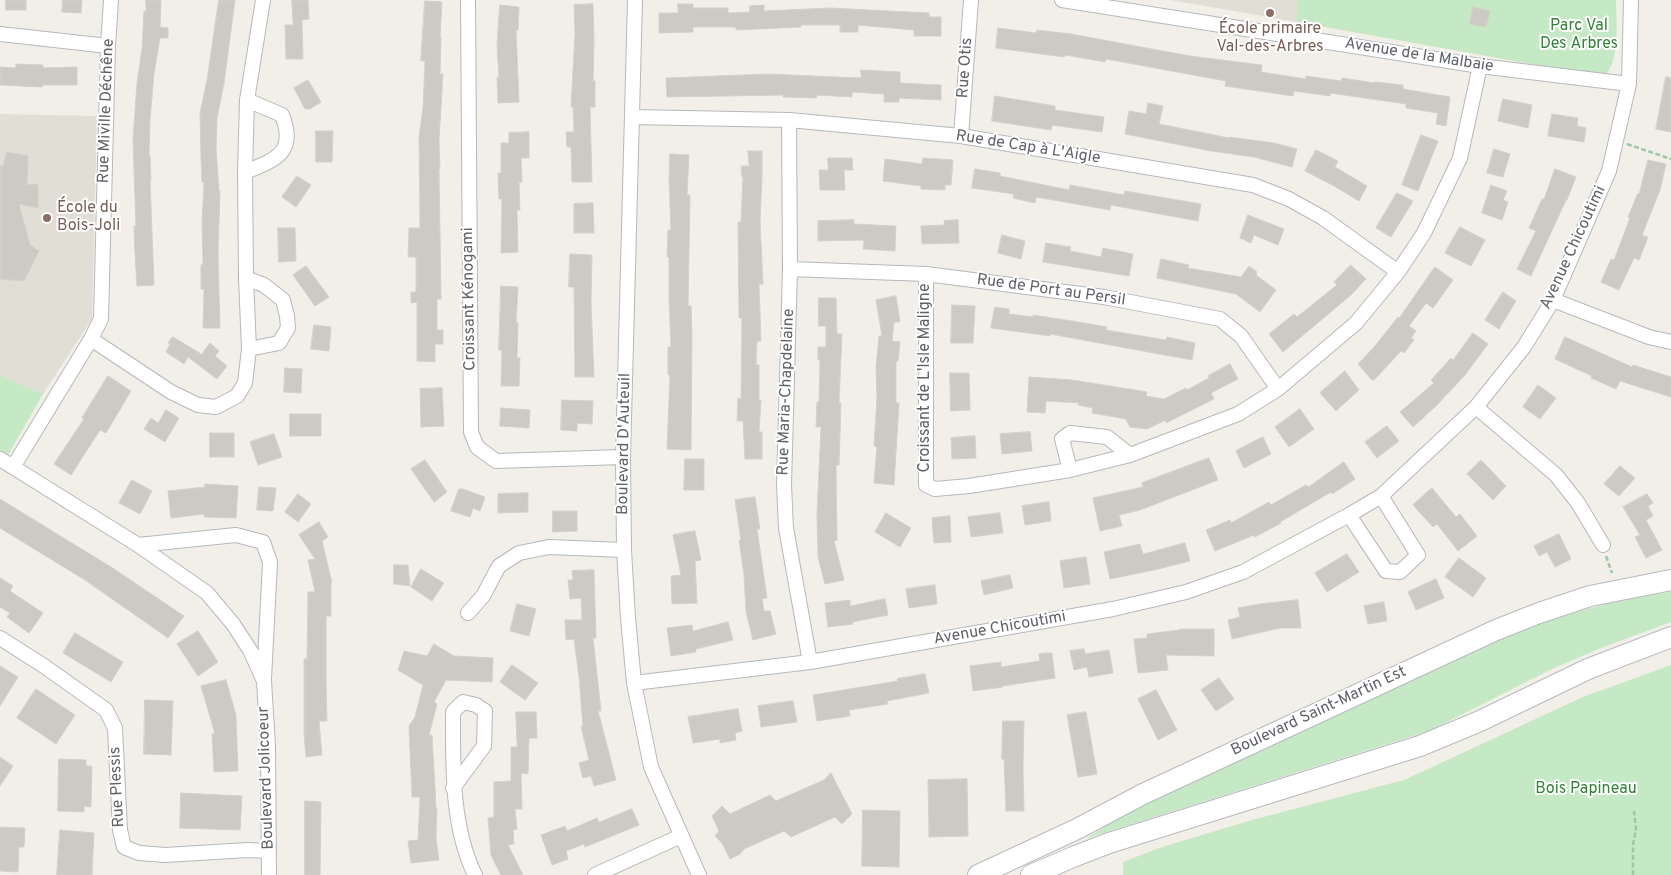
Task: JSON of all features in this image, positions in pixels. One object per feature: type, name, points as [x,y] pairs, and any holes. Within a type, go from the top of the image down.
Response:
[{"type":"main road","name":"Boulevard Saint-Martin Est","points":[[978,875],[1071,832],[1143,794],[1496,630],[1590,596],[1671,580]]},
{"type":"main road","points":[[1032,875],[1073,856],[1109,843],[1420,746],[1480,721],[1588,669],[1671,636]]},
{"type":"street","name":"Rue Miville Déchêne","points":[[13,467],[91,339],[100,319],[111,0]]},
{"type":"street","points":[[91,339],[172,392],[198,405],[216,407],[237,396],[245,383],[249,349],[245,172],[247,100],[263,0]]},
{"type":"street","name":"Croissant Kénogami","points":[[468,0],[472,432],[477,446],[496,461],[624,457]]},
{"type":"street","name":"Boulevard D'Auteuil","points":[[634,0],[624,457],[624,550],[634,683],[651,767],[699,875]]},
{"type":"street","name":"Rue Otis","points":[[961,136],[971,0]]},
{"type":"street","name":"Avenue de la Malbaie","points":[[1068,0],[1480,66],[1629,84]]},
{"type":"street","name":"Avenue Chicoutimi","points":[[634,683],[810,662],[1114,609],[1186,592],[1243,572],[1381,496],[1476,407],[1524,347],[1553,300],[1609,171],[1629,84],[1631,0]]},
{"type":"street","points":[[0,34],[108,46]]},
{"type":"street","name":"Croissant de L'Isle Maligne","points":[[926,274],[926,485],[935,489],[969,486],[1070,470],[1130,455],[1238,414],[1278,389],[1356,323],[1398,272],[1424,233],[1460,158],[1480,66]]},
{"type":"street","points":[[245,172],[274,160],[285,149],[288,130],[282,115],[247,100]]},
{"type":"street","name":"Rue de Cap à L'Aigle","points":[[632,117],[789,120],[961,136],[1253,185],[1289,199],[1323,218],[1398,272]]},
{"type":"street","name":"Rue Maria-Chapdelaine","points":[[789,120],[790,269],[784,484],[786,528],[810,662]]},
{"type":"street","name":"Rue de Port au Persil","points":[[790,269],[926,274],[1104,297],[1220,319],[1241,336],[1278,389]]},
{"type":"street","points":[[246,278],[264,286],[283,300],[288,316],[288,328],[278,343],[249,349]]},
{"type":"street","points":[[1553,300],[1649,337],[1671,342]]},
{"type":"street","points":[[1476,407],[1556,476],[1578,503],[1603,545]]},
{"type":"street","points":[[1070,470],[1062,439],[1070,432],[1107,437],[1130,455]]},
{"type":"street","name":"Boulevard Jolicoeur","points":[[0,459],[138,545],[207,593],[233,624],[250,650],[264,681]]},
{"type":"street","points":[[1349,515],[1386,571],[1400,572],[1418,555],[1381,496]]},
{"type":"street","name":"Boulevard Jolicoeur","points":[[138,545],[236,534],[263,542],[270,562],[264,681],[268,746],[269,875]]},
{"type":"street","points":[[468,613],[483,596],[499,566],[519,553],[549,546],[624,550]]},
{"type":"street","name":"Rue Plessis","points":[[0,638],[44,666],[106,710],[115,728],[120,830],[124,846],[139,853],[166,855],[248,850],[269,851]]},
{"type":"street","points":[[453,788],[484,746],[485,710],[476,704],[463,702],[454,712],[453,788],[462,834],[470,865],[475,875]]},
{"type":"street","points":[[595,875],[681,836]]},
{"type":"path","points":[[1616,140],[1671,160]]},
{"type":"path","points":[[1603,545],[1612,573]]},
{"type":"path","points":[[1633,875],[1633,844],[1636,830],[1634,811]]},
{"type":"shaded area","name":"École primaire Val-des-Arbres","points":[[1170,0],[1297,0],[1297,22],[1188,3]]},
{"type":"shaded area","name":"École du Bois-Joli","points":[[0,114],[97,116],[92,319],[43,394],[0,375]]},
{"type":"green space","name":"Parc Val Des Arbres","points":[[1297,0],[1616,0],[1617,30],[1615,51],[1613,60],[1604,77],[1297,22]]},
{"type":"green space","points":[[0,375],[43,394],[8,455],[0,451]]},
{"type":"green space","points":[[1671,592],[1671,622],[1554,668],[1429,731],[1087,838],[1155,798],[1533,625],[1622,599]]},
{"type":"green space","name":"Bois Papineau","points":[[1671,665],[1671,875],[1123,875],[1123,862],[1162,847],[1252,820],[1404,780],[1583,697]]},
{"type":"building","points":[[6,0],[26,0],[26,10],[6,10]]},
{"type":"building","points":[[63,0],[82,0],[81,13],[62,12]]},
{"type":"building","points":[[146,0],[161,0],[160,27],[168,28],[168,38],[160,38],[154,73],[150,120],[149,155],[154,285],[137,286],[133,140]]},
{"type":"building","points":[[219,0],[235,0],[224,83],[217,118],[216,147],[220,191],[218,253],[220,328],[203,328],[204,289],[201,289],[201,265],[203,264],[202,222],[204,182],[202,182],[200,113]]},
{"type":"building","points":[[292,0],[308,0],[309,19],[302,20],[303,59],[286,59],[285,25],[293,25]]},
{"type":"building","points":[[425,1],[442,2],[440,74],[443,74],[439,140],[441,299],[437,299],[437,330],[443,330],[443,344],[435,344],[435,362],[417,361],[417,302],[411,303],[411,292],[416,292],[416,257],[408,257],[409,228],[420,228],[419,137],[423,108],[425,61],[421,61]]},
{"type":"building","points":[[593,4],[595,107],[590,107],[592,182],[572,182],[571,147],[567,147],[566,132],[574,132],[573,107],[571,107],[575,34],[574,5]]},
{"type":"building","points":[[678,4],[693,4],[693,8],[728,8],[728,13],[750,12],[749,6],[764,5],[764,11],[830,8],[929,13],[929,17],[941,17],[941,36],[914,36],[914,30],[858,25],[858,32],[840,32],[840,25],[801,25],[801,27],[736,30],[736,27],[693,27],[693,32],[659,33],[659,13],[678,13]]},
{"type":"building","points":[[500,5],[519,7],[518,30],[516,30],[519,102],[498,103],[497,45]]},
{"type":"building","points":[[1473,7],[1490,11],[1486,27],[1470,24]]},
{"type":"building","points":[[998,28],[1036,33],[1037,30],[1071,34],[1190,56],[1262,65],[1261,72],[1306,79],[1306,76],[1341,81],[1342,78],[1403,85],[1403,89],[1450,97],[1446,126],[1436,124],[1438,113],[1406,108],[1406,104],[1330,93],[1330,96],[1294,91],[1293,96],[1225,86],[1226,81],[1106,59],[1105,62],[1065,55],[1064,57],[996,48]]},
{"type":"building","points":[[16,64],[43,65],[43,68],[77,67],[77,85],[42,85],[42,87],[0,85],[0,67],[16,68]]},
{"type":"building","points":[[861,70],[900,72],[900,83],[941,85],[941,100],[899,98],[899,102],[884,102],[884,94],[852,92],[852,97],[817,95],[816,98],[783,97],[783,95],[667,97],[666,78],[768,74],[861,78]]},
{"type":"building","points":[[1666,77],[1671,78],[1671,132],[1656,129]]},
{"type":"building","points":[[308,80],[321,102],[310,109],[305,109],[294,88]]},
{"type":"building","points":[[995,96],[1055,106],[1055,110],[1104,117],[1102,132],[1052,125],[1051,130],[992,121]]},
{"type":"building","points":[[1503,99],[1532,105],[1528,128],[1498,121]]},
{"type":"building","points":[[1148,103],[1163,106],[1159,124],[1229,138],[1274,143],[1297,149],[1292,167],[1254,157],[1211,151],[1125,134],[1129,111],[1146,114]]},
{"type":"building","points":[[1552,114],[1578,118],[1577,126],[1586,128],[1584,142],[1548,136]]},
{"type":"building","points":[[316,131],[333,131],[332,162],[316,162]]},
{"type":"building","points":[[529,132],[529,158],[521,158],[522,182],[519,182],[520,210],[517,210],[518,252],[501,253],[502,199],[499,199],[498,173],[501,173],[501,143],[509,143],[509,133]]},
{"type":"building","points":[[1421,135],[1438,141],[1418,191],[1402,185]]},
{"type":"building","points":[[1494,149],[1510,154],[1503,177],[1487,173]]},
{"type":"building","points":[[1316,150],[1338,161],[1335,167],[1367,186],[1359,201],[1305,171]]},
{"type":"building","points":[[748,151],[762,151],[760,221],[763,284],[759,284],[761,341],[757,341],[756,365],[759,365],[759,400],[761,400],[759,432],[762,432],[762,459],[745,459],[743,421],[737,421],[738,398],[741,399],[742,318],[739,318],[738,222],[741,222],[743,177],[741,166],[749,166]]},
{"type":"building","points":[[7,152],[28,156],[27,185],[38,184],[38,208],[19,204],[30,245],[39,251],[24,281],[0,279],[0,166],[3,166]]},
{"type":"building","points":[[670,154],[689,155],[687,195],[690,195],[688,306],[691,306],[692,334],[691,450],[667,449],[670,375],[668,375],[668,347],[671,347],[669,257],[667,257],[668,230],[671,230]]},
{"type":"building","points":[[828,158],[852,158],[853,170],[844,170],[845,190],[820,190],[819,170],[828,170]]},
{"type":"building","points":[[923,158],[953,160],[951,185],[945,185],[945,190],[921,189],[921,186],[883,181],[885,159],[922,164]]},
{"type":"building","points":[[1648,160],[1666,164],[1660,190],[1642,235],[1648,237],[1639,260],[1634,258],[1619,290],[1601,282],[1611,259],[1614,260],[1630,218],[1628,217],[1639,194]]},
{"type":"building","points":[[975,169],[1000,173],[1000,176],[1069,190],[1070,185],[1124,195],[1125,191],[1201,204],[1198,221],[1111,205],[1110,210],[1036,197],[1035,203],[1013,198],[1014,194],[972,188]]},
{"type":"building","points":[[1555,169],[1576,177],[1531,276],[1517,269],[1536,231],[1529,228],[1542,199],[1544,199]]},
{"type":"building","points":[[297,176],[311,185],[296,207],[282,197]]},
{"type":"building","points":[[1491,185],[1507,191],[1503,200],[1508,202],[1502,220],[1482,213]]},
{"type":"building","points":[[1397,193],[1413,201],[1391,237],[1376,228]]},
{"type":"building","points":[[593,203],[594,233],[574,233],[574,204]]},
{"type":"building","points":[[1248,215],[1284,229],[1278,245],[1254,235],[1251,243],[1240,238]]},
{"type":"building","points":[[854,220],[854,224],[896,226],[895,251],[863,249],[864,240],[818,241],[818,221]]},
{"type":"building","points":[[958,220],[959,243],[922,244],[921,226],[945,225],[944,221]]},
{"type":"building","points":[[1460,227],[1485,240],[1471,266],[1445,253]]},
{"type":"building","points":[[278,228],[295,228],[296,261],[279,262]]},
{"type":"building","points":[[1002,235],[1025,241],[1021,259],[998,253]]},
{"type":"building","points":[[1046,243],[1071,247],[1070,251],[1101,257],[1103,248],[1133,254],[1129,276],[1043,262]]},
{"type":"building","points":[[570,254],[592,255],[591,303],[594,377],[575,377],[574,287],[569,287]]},
{"type":"building","points":[[1161,259],[1189,265],[1188,268],[1241,277],[1249,266],[1257,272],[1256,275],[1276,290],[1260,312],[1236,294],[1157,278]]},
{"type":"building","points":[[1351,265],[1366,279],[1351,295],[1283,352],[1269,334],[1294,314],[1297,317],[1337,285],[1334,282]]},
{"type":"building","points":[[306,266],[329,297],[315,306],[293,275]]},
{"type":"building","points":[[1435,267],[1453,280],[1433,308],[1426,303],[1409,326],[1416,331],[1411,338],[1414,340],[1404,353],[1401,351],[1374,380],[1371,379],[1358,364],[1399,318]]},
{"type":"building","points":[[501,286],[518,287],[516,323],[518,323],[517,358],[520,358],[519,386],[501,386],[502,350],[499,350]]},
{"type":"building","points":[[1503,292],[1516,301],[1499,329],[1485,320]]},
{"type":"building","points":[[896,296],[900,322],[894,322],[892,341],[900,342],[898,361],[896,361],[896,403],[899,403],[894,485],[874,483],[877,447],[874,446],[877,398],[876,368],[879,336],[882,336],[876,300]]},
{"type":"building","points":[[819,298],[836,298],[837,334],[842,334],[839,465],[836,465],[837,540],[834,541],[844,580],[825,584],[818,557],[817,514],[821,427],[816,427],[817,402],[819,402],[820,360],[818,360],[818,347],[826,347],[826,326],[819,326]]},
{"type":"building","points":[[952,305],[975,306],[973,343],[951,343]]},
{"type":"building","points":[[995,307],[1009,309],[1009,314],[1033,317],[1033,315],[1072,321],[1107,327],[1106,330],[1166,340],[1167,337],[1195,343],[1192,360],[1050,334],[1050,336],[991,328]]},
{"type":"building","points":[[314,325],[331,327],[329,351],[311,349]]},
{"type":"building","points":[[1473,333],[1488,344],[1465,375],[1413,427],[1400,412],[1434,383],[1431,380],[1451,358],[1453,360]]},
{"type":"building","points":[[173,337],[203,355],[203,352],[210,343],[219,351],[215,356],[227,366],[217,379],[188,357],[184,364],[166,352],[170,344],[168,343]]},
{"type":"building","points":[[1565,337],[1632,367],[1633,365],[1671,377],[1671,397],[1620,381],[1616,389],[1555,359]]},
{"type":"building","points":[[1230,364],[1238,379],[1211,393],[1214,399],[1166,423],[1166,420],[1147,429],[1130,427],[1126,419],[1092,413],[1093,408],[1078,405],[1079,403],[1046,401],[1045,413],[1027,412],[1029,377],[1072,380],[1129,389],[1147,392],[1146,396],[1164,399],[1186,388],[1187,390]]},
{"type":"building","points":[[285,368],[302,369],[301,393],[284,392]]},
{"type":"building","points":[[1345,371],[1359,390],[1336,411],[1320,393]]},
{"type":"building","points":[[950,373],[969,373],[970,410],[951,411]]},
{"type":"building","points":[[108,376],[131,391],[106,433],[100,430],[71,475],[54,464],[84,419],[82,418]]},
{"type":"building","points":[[1538,385],[1556,398],[1540,419],[1523,407]]},
{"type":"building","points":[[442,388],[444,426],[421,427],[420,389]]},
{"type":"building","points":[[562,400],[593,401],[592,424],[577,423],[577,431],[561,430]]},
{"type":"building","points":[[501,408],[530,410],[529,428],[500,426]]},
{"type":"building","points":[[1300,409],[1314,429],[1289,447],[1275,427]]},
{"type":"building","points":[[166,410],[179,418],[165,442],[144,429],[151,418],[158,423]]},
{"type":"building","points":[[290,414],[321,414],[321,436],[290,436]]},
{"type":"building","points":[[1387,426],[1399,441],[1377,458],[1365,442]]},
{"type":"building","points":[[1030,432],[1032,451],[1002,454],[1000,434]]},
{"type":"building","points":[[210,433],[234,433],[234,457],[210,457]]},
{"type":"building","points":[[274,434],[282,457],[258,465],[250,442]]},
{"type":"building","points":[[975,436],[976,458],[952,459],[951,438]]},
{"type":"building","points":[[1263,437],[1271,454],[1244,468],[1236,451]]},
{"type":"building","points":[[1209,458],[1218,480],[1140,510],[1119,515],[1122,526],[1100,531],[1093,498],[1143,487],[1142,483]]},
{"type":"building","points":[[685,459],[704,459],[704,490],[684,490]]},
{"type":"building","points":[[425,460],[447,492],[434,502],[411,469]]},
{"type":"building","points":[[1481,460],[1506,486],[1493,500],[1467,474]]},
{"type":"building","points":[[1344,462],[1355,479],[1255,537],[1254,535],[1215,551],[1206,530],[1230,520],[1231,523],[1269,502],[1271,505],[1306,485],[1308,487]]},
{"type":"building","points":[[1620,466],[1635,478],[1619,496],[1604,484]]},
{"type":"building","points":[[132,480],[152,491],[140,514],[119,503]]},
{"type":"building","points":[[205,484],[238,486],[236,518],[204,517],[204,514],[171,518],[168,491],[205,487]]},
{"type":"building","points":[[259,487],[276,488],[273,511],[257,510]]},
{"type":"building","points":[[1432,488],[1456,517],[1460,514],[1477,536],[1458,551],[1437,524],[1433,527],[1413,505]]},
{"type":"building","points":[[459,489],[485,497],[480,511],[473,508],[470,517],[451,511]]},
{"type":"building","points":[[528,493],[528,512],[498,513],[498,494]]},
{"type":"building","points":[[298,494],[311,504],[298,522],[285,512]]},
{"type":"building","points":[[1647,494],[1653,503],[1648,506],[1653,516],[1646,520],[1662,550],[1646,558],[1635,537],[1640,535],[1623,507]]},
{"type":"building","points":[[755,497],[760,529],[757,529],[767,598],[762,599],[764,611],[770,611],[776,634],[753,640],[746,612],[744,575],[739,540],[741,540],[735,500]]},
{"type":"building","points":[[0,499],[111,567],[184,616],[168,638],[85,580],[0,528]]},
{"type":"building","points":[[1049,502],[1051,521],[1025,525],[1022,506]]},
{"type":"building","points":[[553,511],[577,511],[577,531],[553,532]]},
{"type":"building","points":[[886,513],[911,528],[900,547],[875,532]]},
{"type":"building","points":[[1000,513],[1003,533],[971,537],[968,517]]},
{"type":"building","points":[[950,516],[951,542],[934,543],[932,518]]},
{"type":"building","points":[[319,522],[328,537],[322,541],[332,583],[331,616],[326,616],[327,721],[319,721],[322,755],[306,757],[304,733],[304,659],[307,659],[308,592],[315,592],[308,560],[315,559],[299,535]]},
{"type":"building","points":[[695,531],[701,560],[695,561],[697,603],[672,604],[671,576],[681,575],[673,535]]},
{"type":"building","points":[[1559,534],[1571,559],[1555,567],[1547,552],[1539,556],[1534,546]]},
{"type":"building","points":[[1185,543],[1190,561],[1110,579],[1104,552],[1140,544],[1143,554]]},
{"type":"building","points":[[1347,554],[1359,572],[1327,592],[1315,573]]},
{"type":"building","points":[[1086,557],[1090,584],[1064,588],[1060,561]]},
{"type":"building","points":[[1459,558],[1486,578],[1473,597],[1445,577]]},
{"type":"building","points":[[394,565],[408,565],[410,586],[394,584]]},
{"type":"building","points":[[421,569],[444,583],[432,601],[411,587]]},
{"type":"building","points":[[594,570],[596,638],[593,638],[601,711],[598,711],[616,780],[594,786],[591,776],[583,778],[579,763],[589,760],[581,726],[583,726],[574,639],[566,640],[565,620],[582,620],[581,598],[570,599],[568,580],[573,580],[572,571]]},
{"type":"building","points":[[1010,575],[1013,588],[984,595],[981,581]]},
{"type":"building","points":[[0,578],[13,586],[10,591],[43,613],[29,633],[7,617],[10,613],[0,607]]},
{"type":"building","points":[[1436,579],[1444,598],[1416,610],[1408,592]]},
{"type":"building","points":[[935,585],[937,604],[909,608],[906,589]]},
{"type":"building","points":[[885,599],[888,615],[852,622],[853,624],[828,627],[825,603],[850,600],[850,606]]},
{"type":"building","points":[[1298,600],[1301,628],[1280,628],[1232,639],[1228,620],[1240,617],[1238,608]]},
{"type":"building","points":[[1384,602],[1387,621],[1368,624],[1364,606]]},
{"type":"building","points":[[517,604],[536,609],[529,636],[510,631]]},
{"type":"building","points":[[728,622],[733,640],[696,649],[696,652],[671,656],[667,628],[692,625],[693,631]]},
{"type":"building","points":[[1180,629],[1214,629],[1214,656],[1166,655],[1168,670],[1138,673],[1134,639],[1147,638],[1147,634]]},
{"type":"building","points":[[198,631],[218,662],[198,676],[177,644]]},
{"type":"building","points":[[75,633],[123,662],[111,682],[63,653]]},
{"type":"building","points":[[434,644],[454,656],[493,658],[492,682],[446,680],[434,702],[437,704],[429,735],[432,735],[437,808],[436,839],[439,860],[411,863],[408,841],[418,840],[420,797],[412,797],[409,726],[415,717],[423,685],[398,670],[404,651],[427,656]]},
{"type":"building","points":[[1084,649],[1085,654],[1109,650],[1113,673],[1089,677],[1087,667],[1074,670],[1070,651]]},
{"type":"building","points":[[1052,653],[1055,678],[973,691],[970,666],[1001,662],[1001,667],[1040,661],[1039,654]]},
{"type":"building","points":[[512,665],[538,683],[525,700],[500,682]]},
{"type":"building","points":[[0,666],[18,677],[0,706]]},
{"type":"building","points":[[925,674],[929,693],[887,701],[888,704],[849,710],[850,716],[817,721],[813,695],[898,681],[897,679]]},
{"type":"building","points":[[1219,678],[1234,699],[1216,711],[1201,690]]},
{"type":"building","points":[[226,680],[236,715],[238,771],[214,772],[212,734],[215,734],[201,686]]},
{"type":"building","points":[[36,689],[75,715],[56,744],[17,718]]},
{"type":"building","points":[[1156,690],[1177,730],[1158,740],[1138,699]]},
{"type":"building","points":[[145,700],[173,701],[171,755],[144,754]]},
{"type":"building","points":[[793,701],[797,722],[761,727],[758,706]]},
{"type":"building","points":[[738,709],[742,731],[735,733],[736,740],[720,743],[720,739],[693,743],[688,717]]},
{"type":"building","points":[[516,712],[536,712],[537,738],[529,738],[528,774],[521,773],[522,809],[515,809],[517,829],[513,830],[514,844],[508,845],[523,875],[501,875],[491,855],[488,818],[494,817],[494,782],[511,781],[511,747],[517,747]]},
{"type":"building","points":[[1086,712],[1097,774],[1078,777],[1067,715]]},
{"type":"building","points":[[1003,721],[1024,721],[1024,811],[1006,811],[1004,759],[1002,759]]},
{"type":"building","points":[[0,757],[13,766],[0,786]]},
{"type":"building","points":[[59,759],[86,760],[86,766],[92,766],[91,807],[84,806],[84,812],[58,811]]},
{"type":"building","points":[[831,773],[852,814],[842,824],[835,817],[791,837],[784,831],[744,849],[740,854],[730,859],[722,843],[715,836],[719,831],[712,816],[722,806],[730,814],[770,795],[776,801],[824,780]]},
{"type":"building","points":[[967,779],[968,836],[929,837],[928,780]]},
{"type":"building","points":[[181,793],[242,796],[240,830],[180,828]]},
{"type":"building","points":[[305,801],[321,802],[320,875],[305,875]]},
{"type":"building","points":[[632,809],[639,825],[585,847],[584,844],[566,851],[568,859],[552,865],[541,835],[565,826],[567,831],[597,818],[599,822]]},
{"type":"building","points":[[863,810],[900,811],[899,867],[862,866]]},
{"type":"building","points":[[0,827],[25,828],[24,847],[19,847],[18,872],[0,871]]},
{"type":"building","points":[[60,830],[94,833],[92,875],[57,875]]},
{"type":"place","name":"École primaire Val-des-Arbres","points":[[1270,13]]},
{"type":"place","name":"École du Bois-Joli","points":[[47,218]]}]
